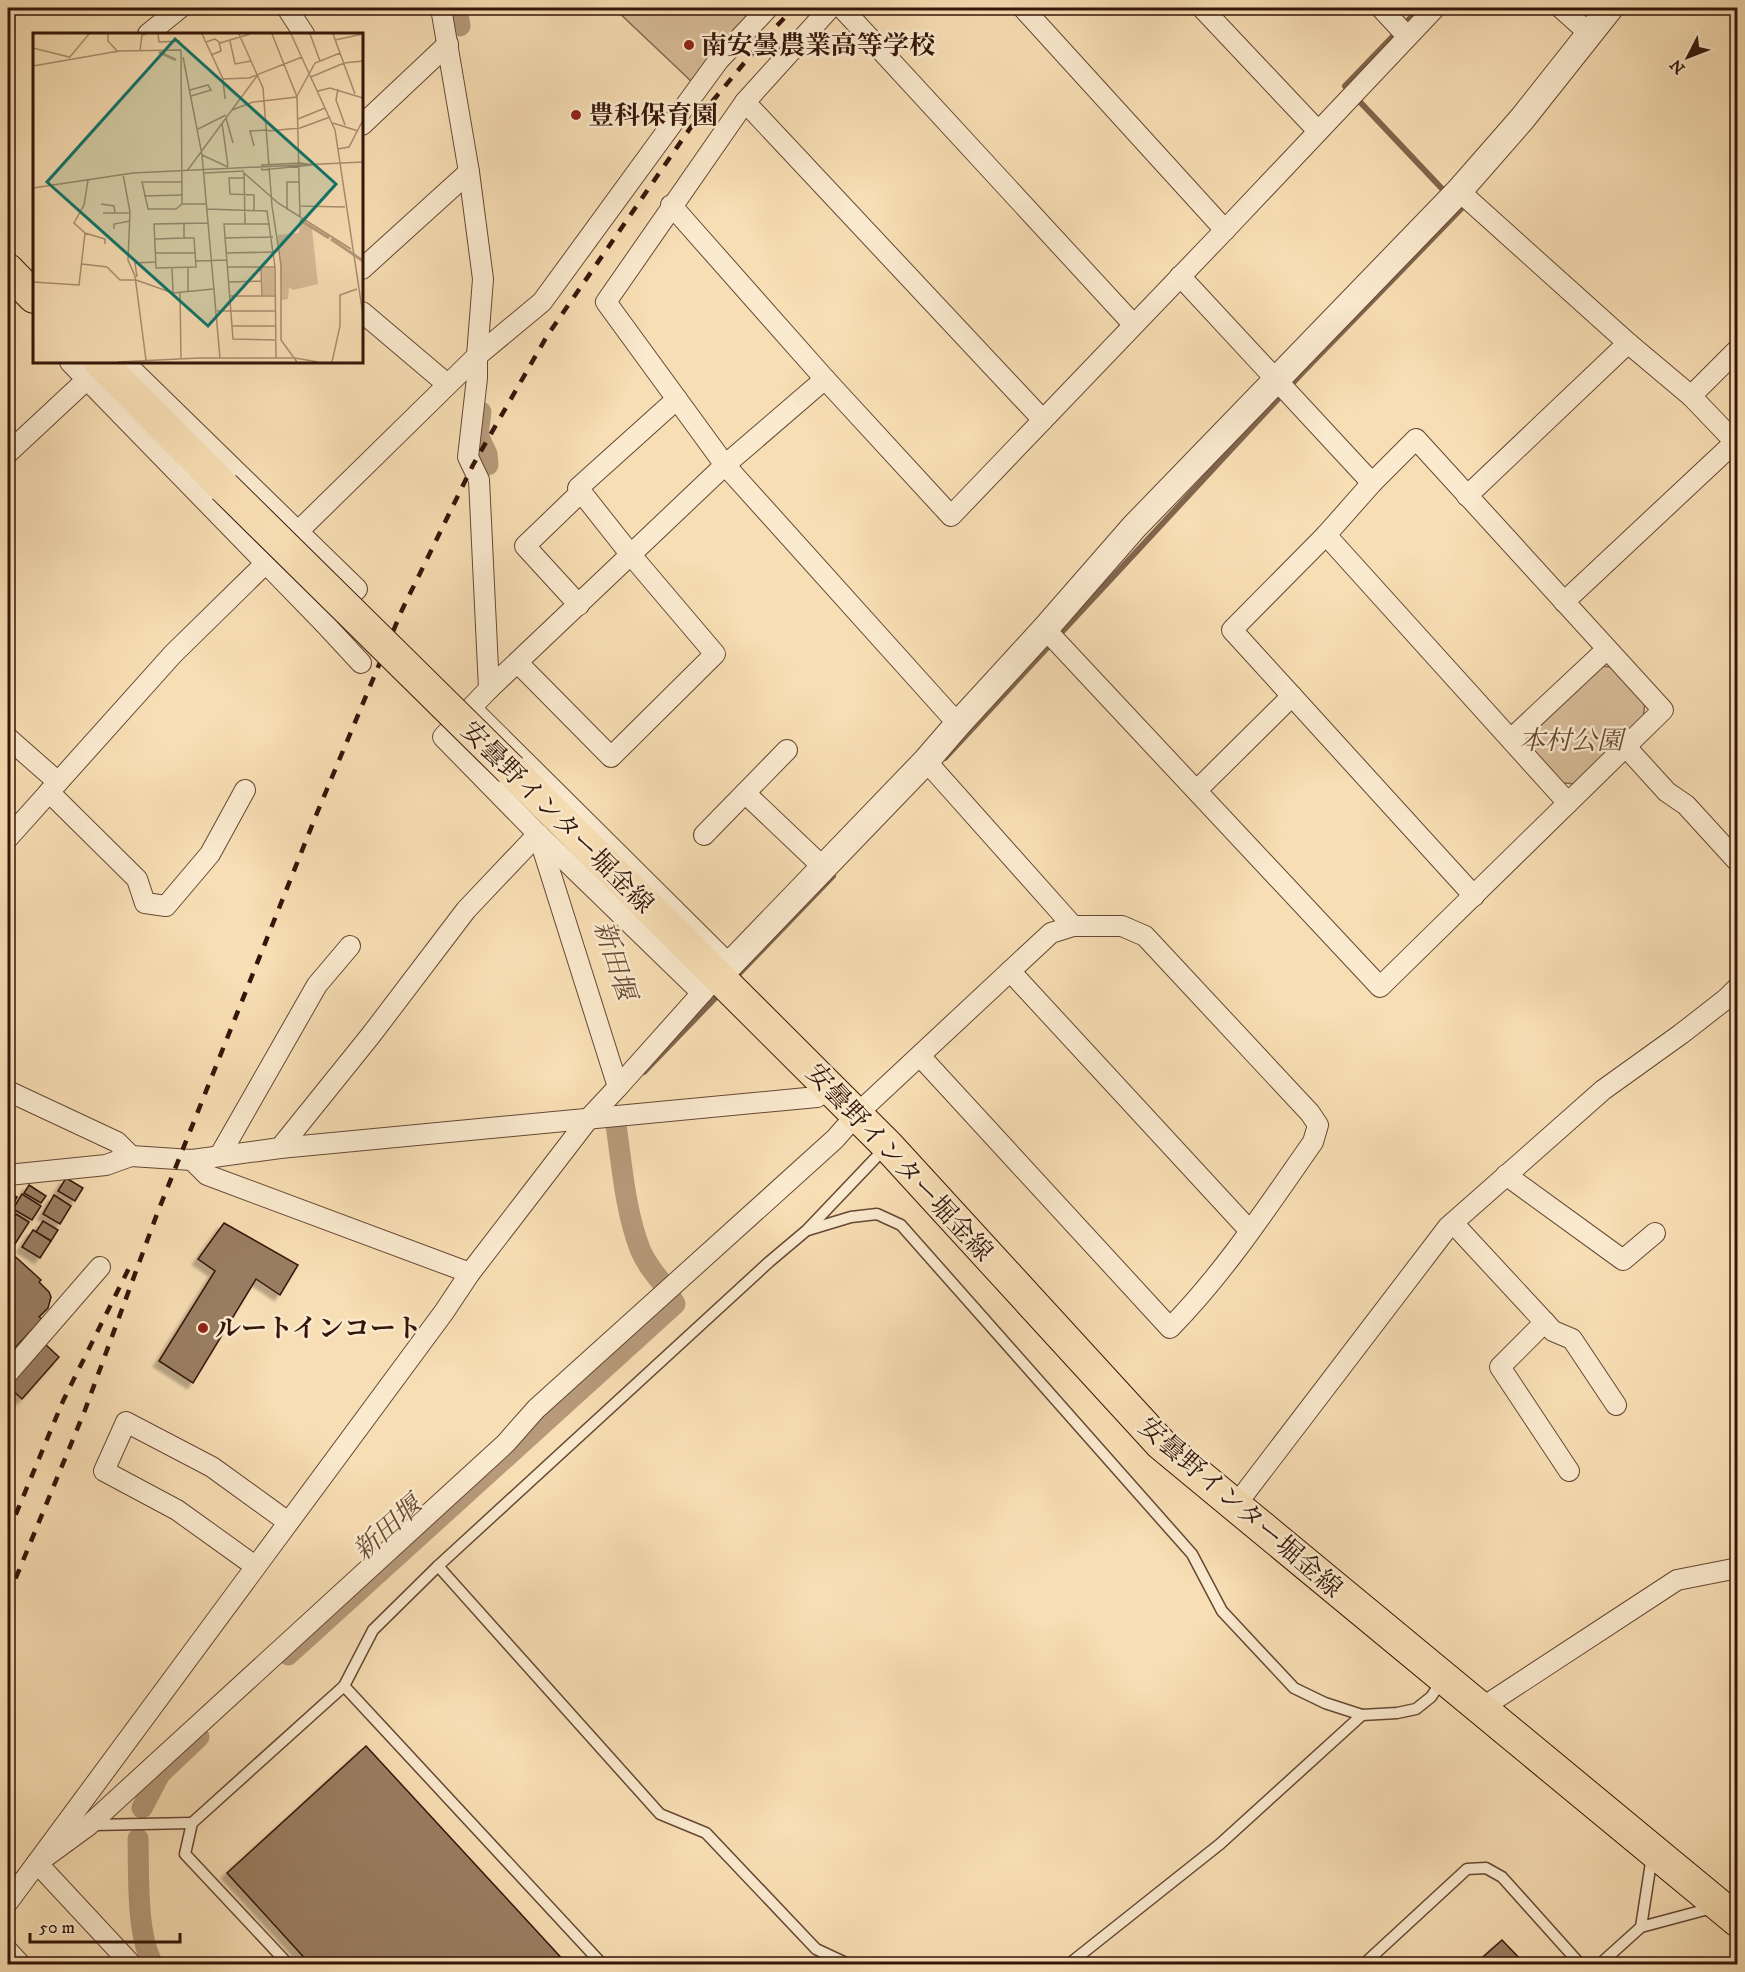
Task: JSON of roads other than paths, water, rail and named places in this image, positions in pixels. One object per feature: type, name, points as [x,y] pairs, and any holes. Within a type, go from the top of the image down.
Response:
[{"type":"main road","name":"安曇野インター堀金線","points":[[104,366],[717,978],[857,1114],[1161,1444],[1728,1914]]},
{"type":"street","points":[[149,33],[180,8]]},
{"type":"street","points":[[287,8],[303,33]]},
{"type":"street","points":[[441,8],[469,172],[483,279],[477,378],[468,457],[479,480],[489,689]]},
{"type":"street","points":[[8,838],[173,654],[265,561],[447,384],[542,302],[718,61],[768,8]]},
{"type":"street","points":[[830,8],[745,102],[671,205],[606,302],[725,465],[958,724]]},
{"type":"street","points":[[842,8],[1133,324]]},
{"type":"street","points":[[1023,8],[1225,230]]},
{"type":"street","points":[[1202,8],[1318,131]]},
{"type":"street","points":[[1381,8],[1407,36]]},
{"type":"street","points":[[671,205],[951,516],[1435,8]]},
{"type":"street","points":[[1561,8],[1590,34]]},
{"type":"street","points":[[8,1902],[444,1312],[470,1273],[590,1117],[717,978],[926,761],[1134,527],[1459,191],[1522,119],[1610,8]]},
{"type":"street","points":[[365,115],[447,44]]},
{"type":"street","points":[[745,102],[1042,420]]},
{"type":"street","points":[[363,268],[469,172]]},
{"type":"street","points":[[1459,191],[1628,343],[1691,396],[1736,445],[1564,603]]},
{"type":"street","points":[[1180,276],[1372,483]]},
{"type":"street","points":[[23,283],[33,308]]},
{"type":"street","points":[[363,313],[447,384]]},
{"type":"street","points":[[1467,496],[1628,343]]},
{"type":"street","points":[[1691,396],[1737,349]]},
{"type":"street","points":[[78,363],[104,366],[298,530],[357,589],[322,622]]},
{"type":"street","points":[[8,453],[104,366]]},
{"type":"street","points":[[104,366],[265,561],[361,663]]},
{"type":"street","points":[[717,978],[538,834],[443,737],[489,689],[725,465],[825,378]]},
{"type":"street","points":[[518,663],[611,757],[715,654],[578,488],[677,399]]},
{"type":"street","points":[[1045,629],[1380,987],[1474,896],[1663,710],[1416,439],[1232,630],[1474,896]]},
{"type":"street","points":[[579,605],[525,546],[581,492]]},
{"type":"street","points":[[1326,535],[1568,803]]},
{"type":"street","points":[[1511,739],[1607,649]]},
{"type":"street","points":[[1197,790],[1292,696]]},
{"type":"street","points":[[471,708],[717,978]]},
{"type":"street","points":[[8,738],[137,879],[145,903],[166,906],[210,854],[245,790]]},
{"type":"street","points":[[1626,747],[1667,792],[1686,804],[1737,862]]},
{"type":"street","points":[[704,835],[787,750]]},
{"type":"street","points":[[926,761],[1073,926]]},
{"type":"street","points":[[745,793],[824,868]]},
{"type":"street","points":[[538,834],[618,1087]]},
{"type":"street","points":[[280,1148],[371,1035],[466,910],[538,834]]},
{"type":"street","points":[[37,1863],[89,1825],[506,1443],[536,1409],[835,1139],[857,1114],[1051,933],[1073,926],[1122,926],[1145,936],[1310,1113],[1318,1125],[1313,1142],[1250,1231],[1197,1300],[1170,1328],[920,1056]]},
{"type":"street","points":[[220,1155],[317,985],[350,946]]},
{"type":"street","points":[[1010,972],[1250,1231]]},
{"type":"street","points":[[1235,1506],[1453,1223],[1603,1090],[1681,1034],[1726,999],[1737,987]]},
{"type":"street","points":[[8,1175],[106,1165],[131,1156],[192,1160],[280,1148],[817,1097],[830,1087]]},
{"type":"street","points":[[8,1091],[117,1142],[131,1156]]},
{"type":"street","points":[[192,1160],[207,1175],[470,1273]]},
{"type":"street","points":[[1506,1175],[1623,1260],[1655,1233]]},
{"type":"street","points":[[1453,1223],[1553,1331],[1572,1339],[1616,1405]]},
{"type":"street","points":[[8,1373],[100,1267]]},
{"type":"street","points":[[1545,1322],[1500,1367],[1569,1471]]},
{"type":"street","points":[[255,1566],[177,1510],[104,1471],[126,1422],[212,1467],[288,1522]]},
{"type":"street","points":[[1480,1709],[1677,1580],[1737,1568]]},
{"type":"street","points":[[37,1863],[131,1965]]},
{"type":"street","points":[[8,1952],[20,1965]]},
{"type":"lane","points":[[288,1965],[185,1854],[192,1823],[344,1686],[373,1630],[438,1566],[769,1262],[807,1230],[888,1146]]},
{"type":"lane","points":[[807,1230],[851,1217],[877,1214],[901,1225],[1192,1554],[1222,1611],[1294,1689],[1325,1703],[1362,1714],[1397,1713],[1416,1709],[1431,1697],[1443,1679]]},
{"type":"lane","points":[[438,1566],[660,1814],[706,1833],[816,1949],[848,1965]]},
{"type":"lane","points":[[344,1686],[602,1965]]},
{"type":"lane","points":[[1069,1965],[1220,1844],[1362,1714]]},
{"type":"lane","points":[[89,1825],[192,1823]]},
{"type":"lane","points":[[1641,1927],[1652,1851]]},
{"type":"lane","points":[[1364,1965],[1467,1869],[1486,1868],[1502,1877],[1580,1965]]},
{"type":"lane","points":[[1600,1965],[1641,1927],[1728,1914]]},
{"type":"waterway","name":"新田堰","points":[[457,8],[460,26]]},
{"type":"waterway","points":[[1420,8],[1345,86],[1447,194]]},
{"type":"waterway","points":[[945,758],[1303,372],[1461,209],[1456,203]]},
{"type":"waterway","name":"新田堰","points":[[481,412],[478,435],[487,454],[488,465]]},
{"type":"waterway","points":[[734,979],[833,876]]},
{"type":"waterway","points":[[644,1072],[720,993]]},
{"type":"waterway","name":"新田堰","points":[[616,1125],[635,1234],[644,1258],[663,1284]]},
{"type":"waterway","name":"新田堰","points":[[288,1655],[675,1304],[671,1297]]},
{"type":"waterway","name":"新田堰","points":[[142,1808],[160,1774],[199,1737]]},
{"type":"waterway","name":"新田堰","points":[[138,1839],[141,1921],[153,1964]]},
{"type":"railway","points":[[8,1597],[85,1410],[157,1214],[317,813],[402,610],[473,465],[547,336],[691,127],[765,38],[794,8]]},
{"type":"railway","points":[[8,1533],[63,1401],[131,1264]]},
{"type":"place","name":"南安曇農業高等学校","points":[[689,45]]},
{"type":"place","name":"豊科保育園","points":[[576,115]]},
{"type":"place","name":"ルートインコート","points":[[203,1328]]},
{"type":"park label","name":"本村公園","points":[[1571,740]]}]
